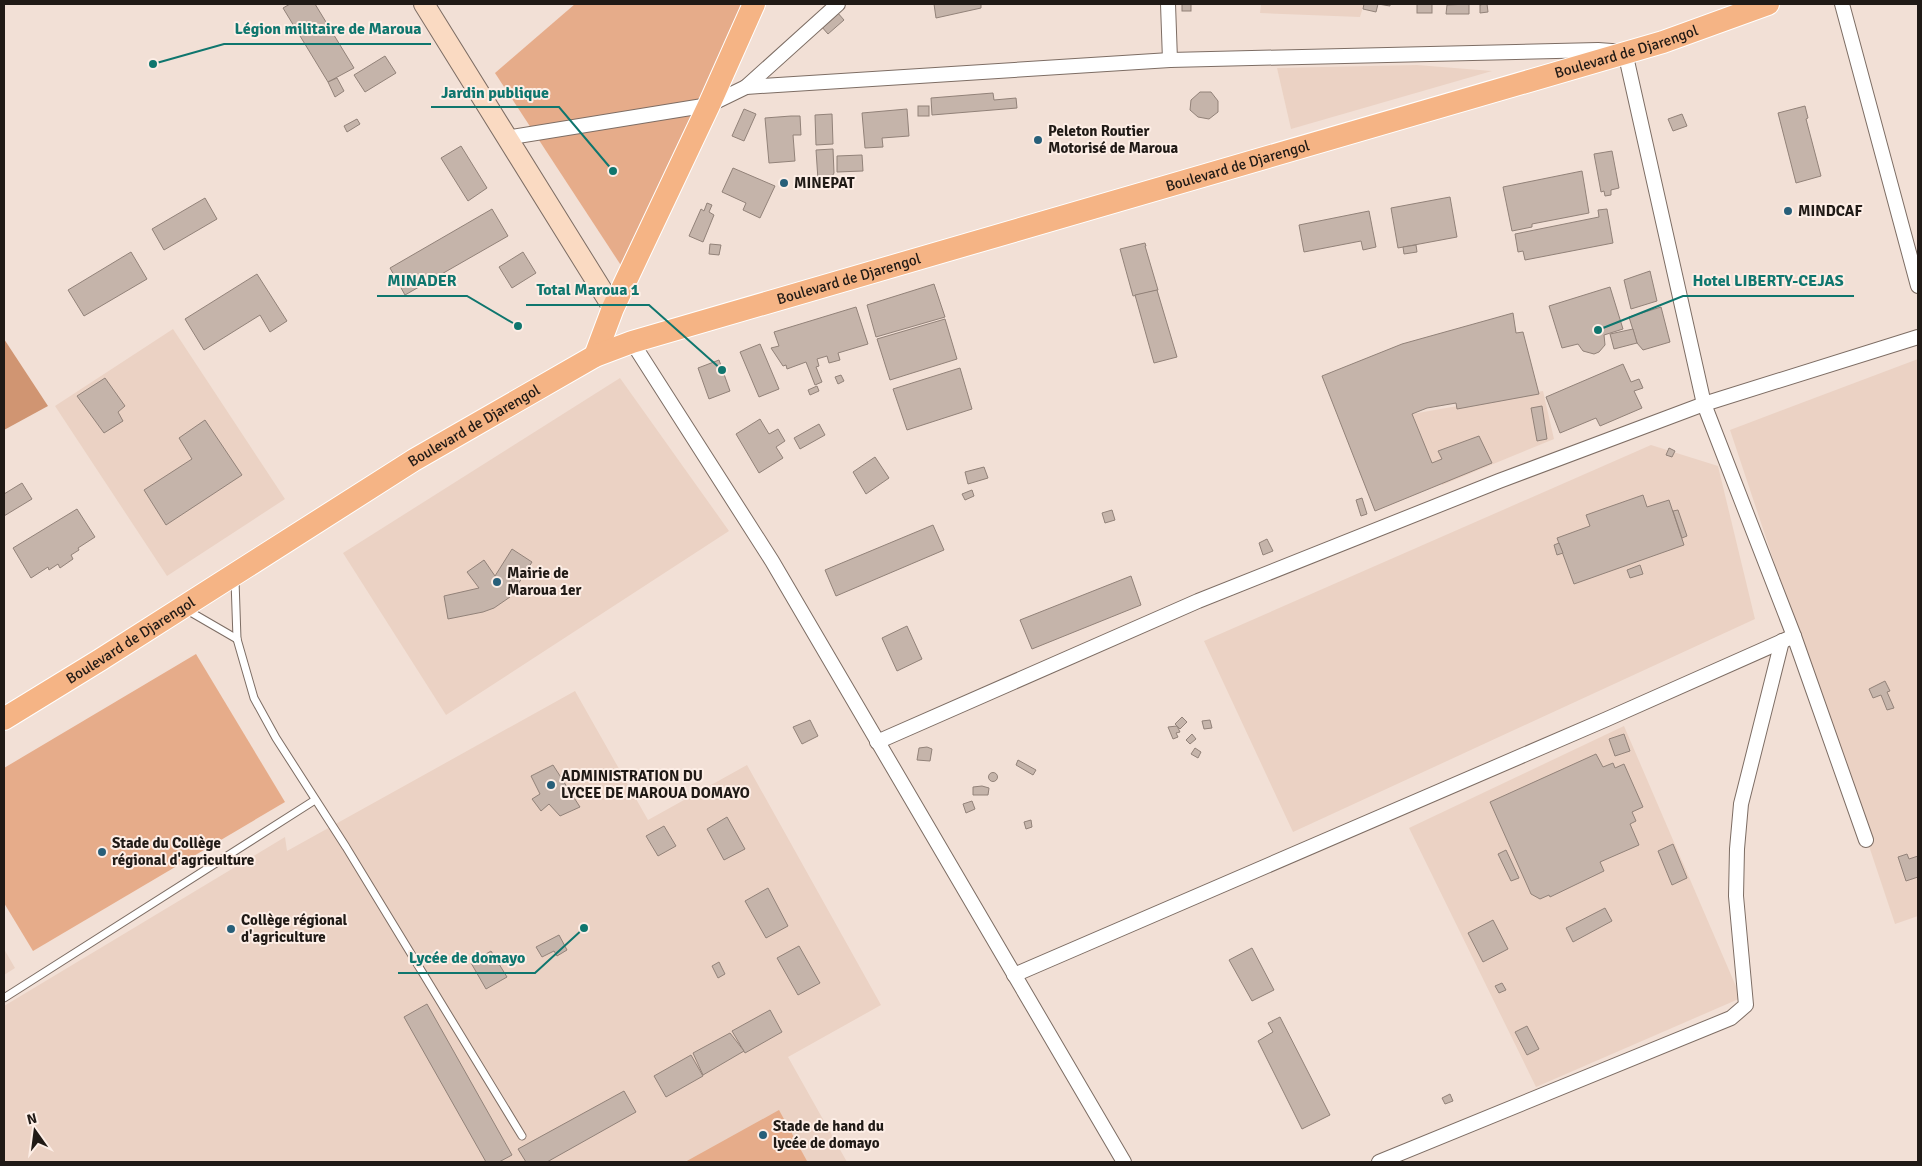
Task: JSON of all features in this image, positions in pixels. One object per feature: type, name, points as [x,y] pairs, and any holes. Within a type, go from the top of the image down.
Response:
[{"type":"main road","points":[[595,356],[613,308],[754,4]]},
{"type":"main road","name":"Boulevard de Djarengol","points":[[4,719],[414,460],[595,356],[632,342],[1663,42],[1768,4]]},
{"type":"street","points":[[424,4],[613,308]]},
{"type":"street","points":[[506,138],[708,105],[746,88],[838,4]]},
{"type":"street","points":[[1168,4],[1170,60]]},
{"type":"street","points":[[1842,4],[1918,286]]},
{"type":"street","points":[[746,88],[1170,60],[1598,50],[1625,52],[1704,404],[1788,638],[1866,840]]},
{"type":"street","points":[[877,742],[1207,597],[1499,481],[1704,404],[1918,337]]},
{"type":"street","points":[[632,342],[772,561],[1124,1162]]},
{"type":"street","points":[[1014,975],[1598,723],[1788,638]]},
{"type":"street","points":[[1379,1162],[1731,1018],[1746,1005],[1736,896],[1737,849],[1741,804],[1788,638]]},
{"type":"lane","points":[[234,574],[237,639],[254,698],[276,738],[351,855],[522,1136]]},
{"type":"lane","points":[[182,607],[237,639]]},
{"type":"lane","points":[[4,998],[315,800]]},
{"type":"shaded area","points":[[575,4],[742,4],[624,270],[495,73]]},
{"type":"shaded area","points":[[1261,4],[1364,4],[1360,17],[1260,13]]},
{"type":"shaded area","points":[[1417,65],[1492,71],[1291,129],[1277,68]]},
{"type":"shaded area","points":[[173,329],[285,499],[167,576],[55,406]]},
{"type":"shaded area","points":[[4,339],[48,406],[4,430]]},
{"type":"shaded area","points":[[1918,359],[1918,916],[1895,924],[1730,430]]},
{"type":"shaded area","name":"Mairie de Maroua 1er","points":[[620,378],[729,531],[446,715],[343,553]]},
{"type":"shaded area","points":[[1543,391],[1554,439],[1442,485],[1412,414]]},
{"type":"shaded area","points":[[1651,445],[1718,466],[1755,619],[1293,832],[1204,641]]},
{"type":"shaded area","name":"Stade du Collège régional d'agriculture","points":[[196,654],[285,802],[33,951],[4,903],[4,768]]},
{"type":"shaded area","points":[[575,691],[648,820],[747,765],[881,1005],[788,1057],[847,1162],[4,1162],[4,1006],[285,837],[287,851]]},
{"type":"shaded area","points":[[1624,726],[1741,998],[1536,1087],[1409,828]]},
{"type":"shaded area","points":[[4,949],[15,968],[4,975]]},
{"type":"shaded area","name":"Stade de hand du lycée de domayo","points":[[779,1110],[807,1161],[685,1162]]},
{"type":"building","points":[[290,4],[315,4],[354,68],[328,82],[283,8]]},
{"type":"building","points":[[934,4],[981,4],[981,8],[936,18]]},
{"type":"building","points":[[1182,4],[1191,4],[1191,11],[1182,11]]},
{"type":"building","points":[[1364,4],[1378,4],[1376,12],[1363,9]]},
{"type":"building","points":[[1417,4],[1432,4],[1432,13],[1417,13]]},
{"type":"building","points":[[1469,4],[1469,14],[1446,14],[1447,5]]},
{"type":"building","points":[[1487,4],[1488,12],[1480,13],[1480,5]]},
{"type":"building","points":[[837,12],[844,20],[828,34],[821,26]]},
{"type":"building","points":[[385,56],[396,73],[365,92],[354,75]]},
{"type":"building","points":[[337,78],[344,91],[335,97],[328,82]]},
{"type":"building","points":[[1200,92],[1211,92],[1218,101],[1218,112],[1209,119],[1198,117],[1190,110],[1191,100]]},
{"type":"building","points":[[993,93],[994,100],[1016,98],[1017,108],[932,115],[931,98]]},
{"type":"building","points":[[918,106],[929,106],[929,116],[918,116]]},
{"type":"building","points":[[1805,106],[1808,118],[1806,119],[1821,176],[1796,183],[1778,113]]},
{"type":"building","points":[[744,109],[756,114],[744,141],[732,136]]},
{"type":"building","points":[[907,109],[909,136],[882,138],[883,147],[865,148],[862,113]]},
{"type":"building","points":[[832,114],[833,144],[816,145],[815,115]]},
{"type":"building","points":[[1682,114],[1687,126],[1673,131],[1668,119]]},
{"type":"building","points":[[800,116],[801,135],[793,135],[795,161],[769,163],[765,118]]},
{"type":"building","points":[[357,119],[360,124],[347,132],[344,126]]},
{"type":"building","points":[[461,146],[487,188],[468,201],[441,158]]},
{"type":"building","points":[[833,149],[834,173],[830,180],[818,180],[816,150]]},
{"type":"building","points":[[1612,151],[1619,188],[1611,190],[1611,195],[1605,196],[1604,191],[1601,192],[1594,154]]},
{"type":"building","points":[[862,155],[863,171],[837,172],[837,156]]},
{"type":"building","points":[[733,168],[775,186],[760,218],[743,210],[746,203],[722,192]]},
{"type":"building","points":[[1582,171],[1589,213],[1532,224],[1532,227],[1512,231],[1503,187]]},
{"type":"building","points":[[1450,197],[1457,237],[1398,248],[1391,208]]},
{"type":"building","points":[[205,198],[217,219],[164,250],[152,229]]},
{"type":"building","points":[[707,203],[712,205],[709,212],[714,215],[703,242],[689,236],[701,209],[704,211]]},
{"type":"building","points":[[492,209],[508,236],[405,295],[390,268]]},
{"type":"building","points":[[1607,209],[1613,243],[1525,260],[1523,251],[1518,252],[1515,234],[1599,217],[1598,210]]},
{"type":"building","points":[[1369,211],[1376,247],[1363,250],[1361,241],[1304,252],[1299,225]]},
{"type":"building","points":[[1145,243],[1158,290],[1133,296],[1120,249]]},
{"type":"building","points":[[710,244],[721,245],[719,255],[709,254]]},
{"type":"building","points":[[1416,245],[1417,252],[1404,254],[1403,247]]},
{"type":"building","points":[[131,252],[147,279],[84,316],[68,290]]},
{"type":"building","points":[[523,252],[536,273],[512,288],[499,267]]},
{"type":"building","points":[[1650,271],[1657,301],[1631,309],[1624,280]]},
{"type":"building","points":[[257,274],[287,321],[270,332],[260,315],[204,350],[185,319]]},
{"type":"building","points":[[934,284],[945,317],[876,337],[867,305]]},
{"type":"building","points":[[1610,287],[1623,329],[1604,335],[1605,345],[1599,352],[1594,354],[1583,351],[1578,344],[1562,348],[1549,306]]},
{"type":"building","points":[[1157,290],[1177,357],[1154,363],[1135,295]]},
{"type":"building","points":[[856,307],[868,344],[838,353],[840,360],[829,363],[827,356],[817,359],[819,366],[816,367],[822,382],[815,385],[806,362],[787,369],[786,365],[783,366],[771,348],[779,346],[774,332]]},
{"type":"building","points":[[1661,307],[1670,342],[1643,350],[1637,343],[1629,317]]},
{"type":"building","points":[[1513,313],[1516,333],[1523,332],[1539,394],[1457,409],[1456,403],[1427,408],[1412,414],[1432,463],[1442,459],[1438,451],[1479,436],[1492,463],[1375,511],[1322,376],[1402,344]]},
{"type":"building","points":[[945,319],[957,359],[890,380],[877,339]]},
{"type":"building","points":[[1633,329],[1637,343],[1614,349],[1610,334]]},
{"type":"building","points":[[760,344],[779,389],[759,397],[740,352]]},
{"type":"building","points":[[719,360],[730,391],[709,399],[698,368]]},
{"type":"building","points":[[1623,364],[1631,382],[1639,379],[1643,388],[1634,391],[1642,408],[1600,426],[1596,418],[1560,433],[1546,397]]},
{"type":"building","points":[[960,368],[972,409],[907,430],[893,389]]},
{"type":"building","points":[[841,375],[844,381],[838,384],[835,377]]},
{"type":"building","points":[[105,378],[125,406],[118,412],[123,421],[104,433],[77,396]]},
{"type":"building","points":[[817,386],[819,391],[810,395],[808,390]]},
{"type":"building","points":[[1542,406],[1547,439],[1537,441],[1531,408]]},
{"type":"building","points":[[760,419],[769,434],[778,429],[785,441],[776,447],[783,458],[759,473],[736,434]]},
{"type":"building","points":[[205,420],[242,475],[166,525],[144,490],[192,459],[179,438]]},
{"type":"building","points":[[819,424],[825,435],[800,449],[794,438]]},
{"type":"building","points":[[1669,448],[1675,451],[1672,457],[1666,455]]},
{"type":"building","points":[[875,457],[889,478],[866,494],[853,472]]},
{"type":"building","points":[[984,467],[988,478],[968,484],[965,472]]},
{"type":"building","points":[[22,483],[32,499],[4,516],[4,494]]},
{"type":"building","points":[[972,490],[974,496],[965,500],[962,494]]},
{"type":"building","points":[[1643,495],[1647,507],[1669,500],[1684,545],[1574,584],[1557,538],[1590,526],[1586,515]]},
{"type":"building","points":[[1362,498],[1367,514],[1361,516],[1356,500]]},
{"type":"building","points":[[77,509],[95,537],[78,548],[79,550],[71,555],[73,559],[60,568],[58,564],[49,570],[48,567],[31,578],[13,548]]},
{"type":"building","points":[[1112,510],[1115,520],[1105,523],[1102,513]]},
{"type":"building","points":[[1678,510],[1687,536],[1682,538],[1673,511]]},
{"type":"building","points":[[933,525],[944,550],[836,596],[825,570]]},
{"type":"building","points":[[1267,539],[1273,551],[1263,555],[1259,543]]},
{"type":"building","points":[[1559,543],[1563,553],[1557,555],[1554,545]]},
{"type":"building","name":"Mairie de Maroua 1er","points":[[512,549],[532,562],[510,597],[494,608],[483,612],[448,619],[444,596],[479,588],[467,572],[484,560],[495,576]]},
{"type":"building","points":[[1640,565],[1643,574],[1630,578],[1627,570]]},
{"type":"building","points":[[1131,576],[1141,605],[1032,649],[1020,620]]},
{"type":"building","points":[[907,626],[922,659],[897,671],[882,638]]},
{"type":"building","points":[[1885,681],[1890,691],[1887,692],[1894,708],[1887,710],[1881,695],[1873,698],[1869,689]]},
{"type":"building","points":[[1182,717],[1187,722],[1180,729],[1175,724]]},
{"type":"building","points":[[810,720],[818,736],[802,744],[793,727]]},
{"type":"building","points":[[1210,720],[1212,728],[1204,729],[1202,721]]},
{"type":"building","points":[[1177,726],[1180,732],[1176,733],[1178,737],[1173,739],[1168,727]]},
{"type":"building","points":[[1192,734],[1196,739],[1190,744],[1186,740]]},
{"type":"building","points":[[1624,734],[1630,751],[1615,756],[1609,739]]},
{"type":"building","points":[[927,747],[932,749],[930,761],[917,760],[919,748]]},
{"type":"building","points":[[1195,748],[1201,752],[1198,758],[1191,754]]},
{"type":"building","points":[[1596,754],[1603,767],[1613,763],[1615,768],[1624,764],[1643,807],[1632,812],[1636,821],[1630,824],[1639,845],[1600,862],[1604,871],[1550,897],[1549,895],[1540,899],[1531,894],[1490,802]]},
{"type":"building","points":[[1018,760],[1036,770],[1033,775],[1016,765]]},
{"type":"building","name":"ADMINISTRATION DU LYCEE DE MAROUA DOMAYO","points":[[553,765],[580,807],[560,816],[549,804],[541,811],[532,799],[540,794],[531,776]]},
{"type":"building","points":[[993,773],[997,777],[993,781],[989,777]]},
{"type":"building","points":[[982,786],[989,788],[988,795],[973,795],[973,787]]},
{"type":"building","points":[[972,801],[975,809],[966,813],[963,804]]},
{"type":"building","points":[[727,817],[745,849],[724,860],[707,829]]},
{"type":"building","points":[[1031,820],[1032,827],[1026,829],[1024,822]]},
{"type":"building","points":[[664,826],[676,846],[658,856],[646,836]]},
{"type":"building","points":[[1673,844],[1687,878],[1672,885],[1658,851]]},
{"type":"building","points":[[1506,850],[1519,878],[1511,881],[1498,854]]},
{"type":"building","points":[[1907,854],[1909,859],[1918,856],[1918,877],[1906,881],[1898,857]]},
{"type":"building","points":[[768,888],[788,926],[766,938],[745,901]]},
{"type":"building","points":[[1605,908],[1612,921],[1573,942],[1566,928]]},
{"type":"building","points":[[1493,920],[1508,949],[1483,962],[1468,933]]},
{"type":"building","points":[[559,935],[567,950],[557,956],[554,951],[542,957],[536,947]]},
{"type":"building","points":[[799,946],[820,983],[798,995],[777,958]]},
{"type":"building","points":[[1252,948],[1274,990],[1252,1001],[1229,960]]},
{"type":"building","points":[[491,951],[507,977],[486,989],[471,963]]},
{"type":"building","points":[[719,962],[725,974],[718,978],[712,966]]},
{"type":"building","points":[[1502,983],[1506,990],[1499,993],[1495,986]]},
{"type":"building","points":[[427,1004],[512,1155],[499,1162],[486,1162],[404,1017]]},
{"type":"building","points":[[770,1010],[782,1032],[745,1053],[732,1031]]},
{"type":"building","points":[[1280,1017],[1330,1115],[1302,1129],[1258,1041],[1273,1032],[1268,1023]]},
{"type":"building","points":[[1527,1026],[1539,1049],[1527,1055],[1515,1032]]},
{"type":"building","points":[[730,1033],[744,1051],[703,1075],[693,1053]]},
{"type":"building","points":[[691,1055],[703,1076],[666,1097],[654,1076]]},
{"type":"building","points":[[624,1091],[636,1112],[547,1162],[526,1162],[518,1149]]},
{"type":"building","points":[[1450,1094],[1453,1101],[1445,1104],[1442,1098]]},
{"type":"place","name":"Légion militaire de Maroua","points":[[153,64]]},
{"type":"place","name":"Peleton Routier Motorisé de Maroua","points":[[1038,140]]},
{"type":"place","name":"Jardin publique","points":[[613,171]]},
{"type":"place","name":"MINEPAT","points":[[784,183]]},
{"type":"place","name":"MINDCAF","points":[[1788,211]]},
{"type":"place","name":"MINADER","points":[[518,326]]},
{"type":"place","name":"Hotel LIBERTY-CEJAS","points":[[1598,330]]},
{"type":"place","name":"Total Maroua 1","points":[[722,370]]},
{"type":"place","name":"Mairie de Maroua 1er","points":[[497,582]]},
{"type":"place","name":"ADMINISTRATION DU LYCEE DE MAROUA DOMAYO","points":[[551,785]]},
{"type":"place","name":"Stade du Collège régional d'agriculture","points":[[102,852]]},
{"type":"place","name":"Lycée de domayo","points":[[584,928]]},
{"type":"place","name":"Collège régional d'agriculture","points":[[231,929]]},
{"type":"place","name":"Stade de hand du lycée de domayo","points":[[763,1135]]}]
